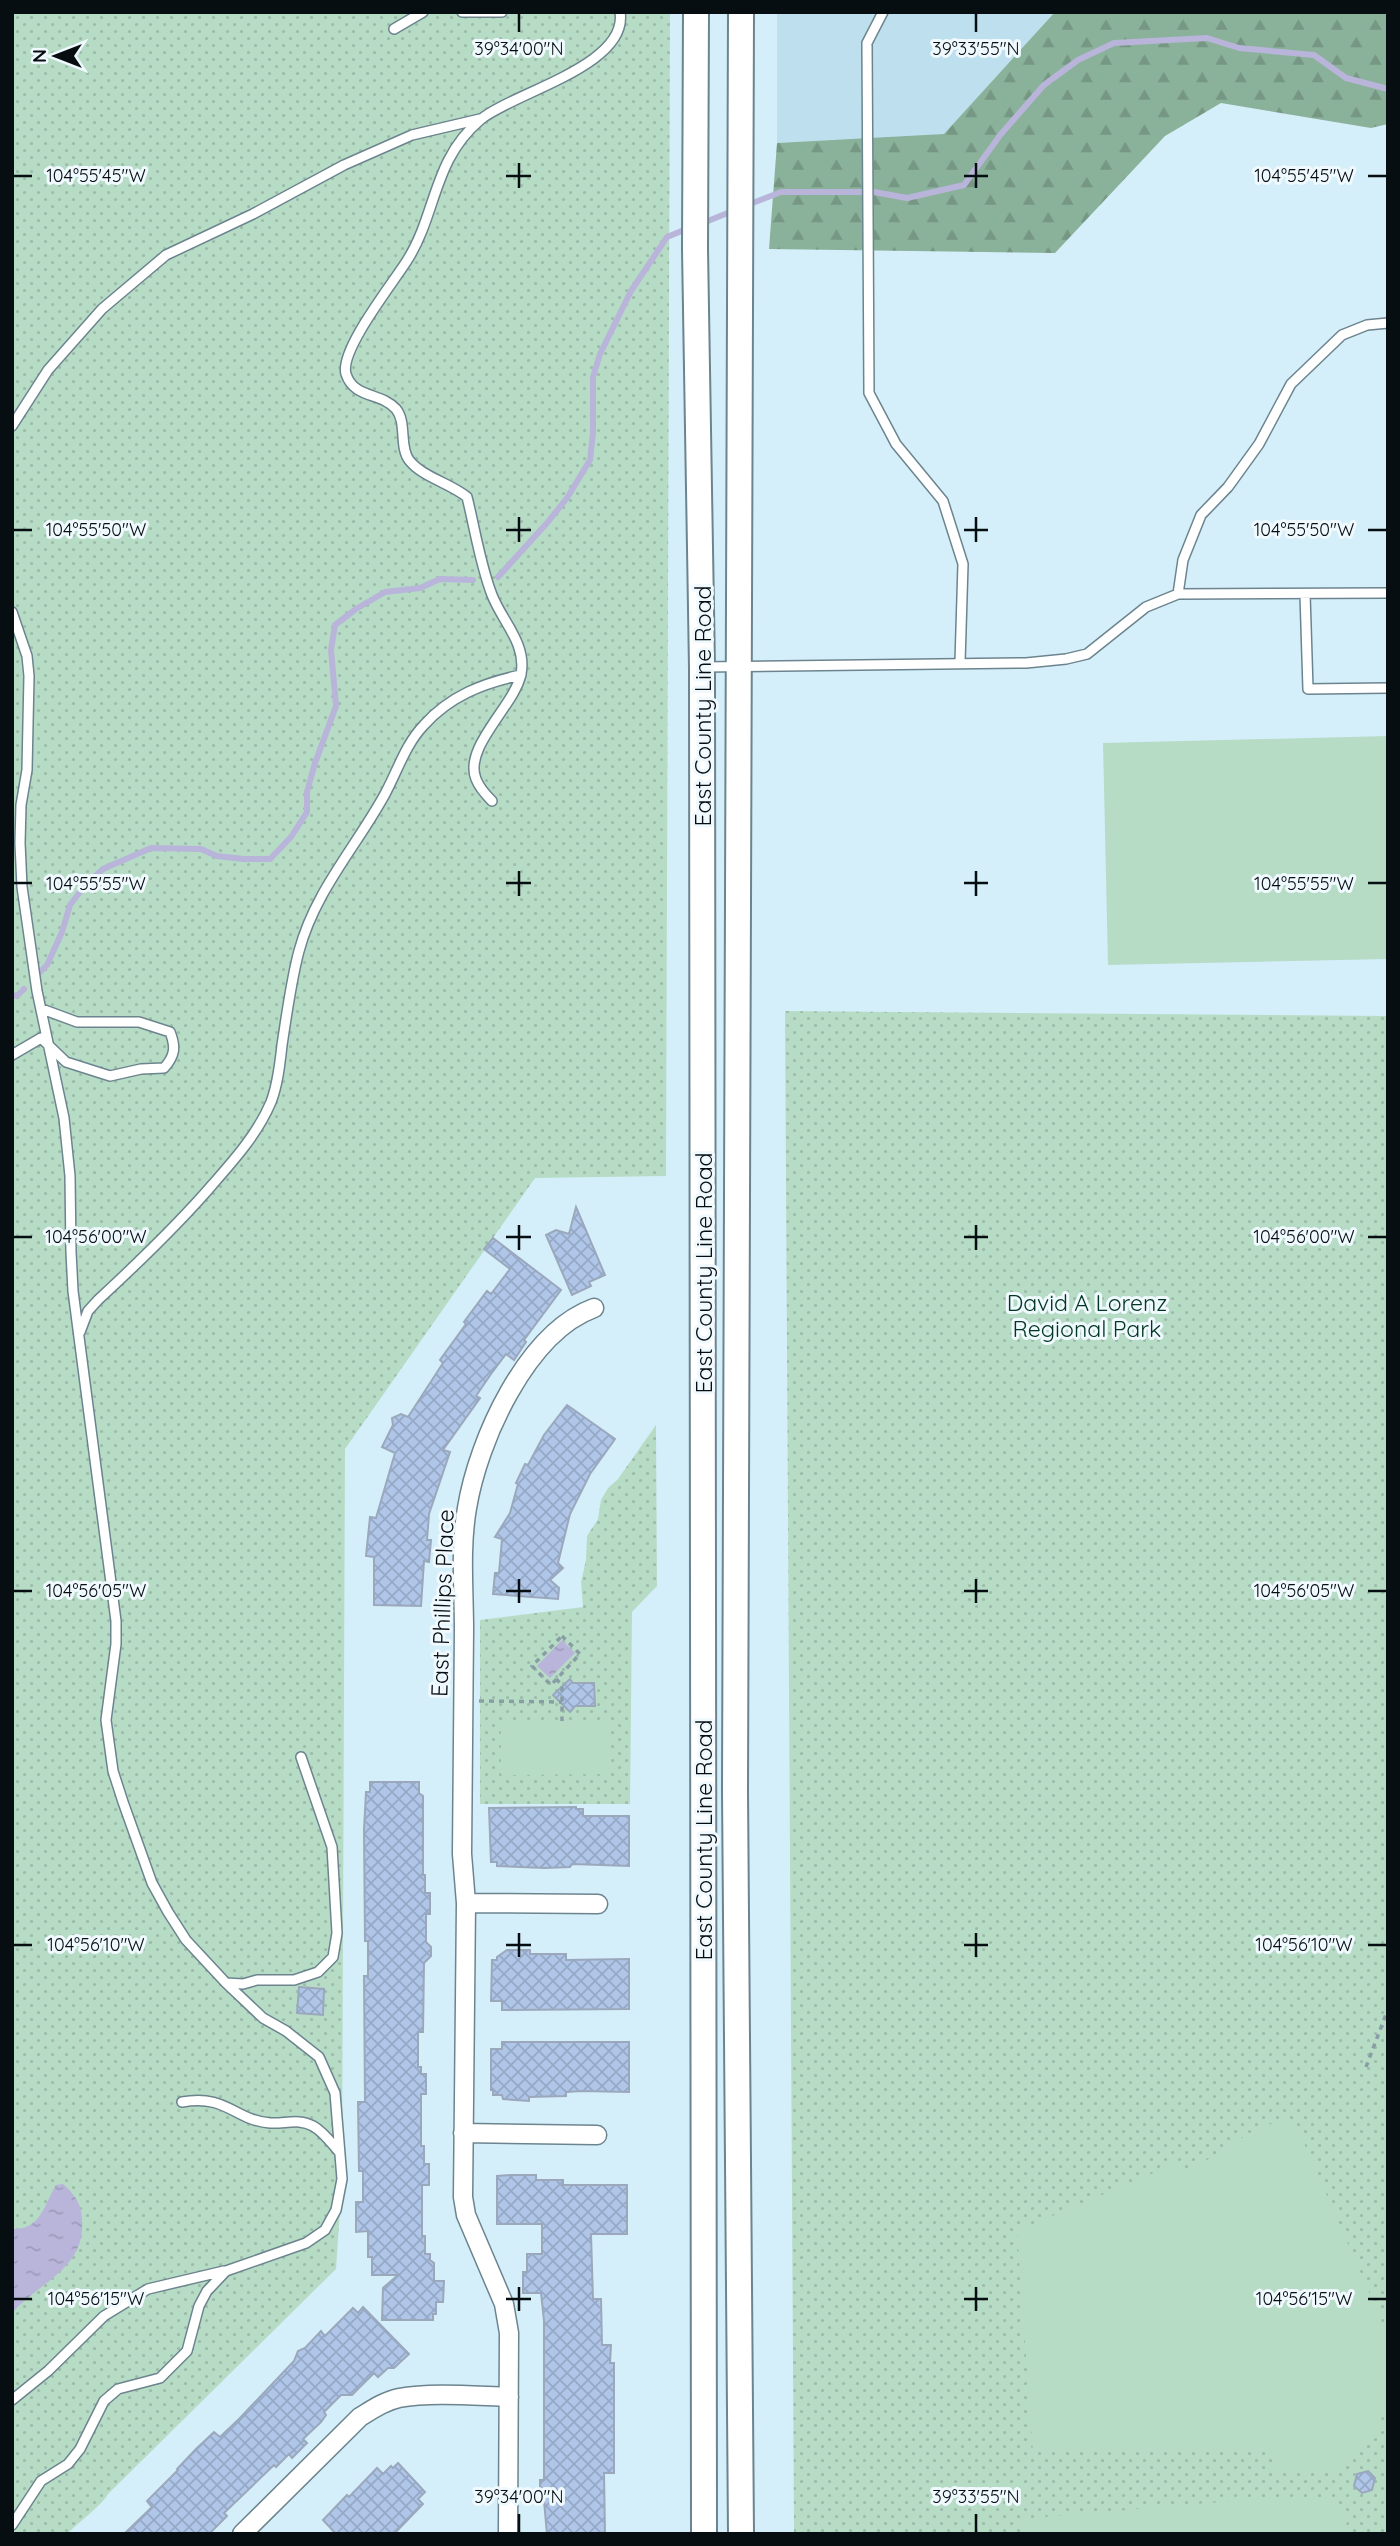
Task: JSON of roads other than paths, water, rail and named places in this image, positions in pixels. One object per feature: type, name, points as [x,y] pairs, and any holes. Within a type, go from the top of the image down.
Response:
[{"type":"main road","name":"East County Line Road","points":[[696,12],[694,193],[702,667],[704,2534]]},
{"type":"main road","name":"East County Line Road","points":[[741,12],[735,1805],[741,2534]]},
{"type":"street","name":"East Phillips Place","points":[[508,2534],[509,2333],[504,2304],[466,2215],[463,2197],[466,1903],[462,1854],[464,1531],[472,1484],[482,1451],[507,1397],[525,1367],[555,1331],[583,1312],[594,1308]]},
{"type":"street","points":[[466,1903],[597,1904]]},
{"type":"street","points":[[463,2133],[597,2135]]},
{"type":"street","points":[[242,2534],[360,2417],[383,2403],[415,2396],[509,2397]]},
{"type":"lane","points":[[394,29],[423,12]]},
{"type":"lane","points":[[462,12],[502,12]]},
{"type":"lane","points":[[883,12],[867,43],[869,393],[896,444],[943,501],[963,564],[960,662]]},
{"type":"lane","points":[[12,426],[48,370],[102,309],[166,255],[253,214],[344,165],[412,135],[480,119],[550,84],[595,58],[609,45],[618,31],[622,14]]},
{"type":"lane","points":[[480,119],[448,159],[420,235],[409,257],[355,338],[345,359],[345,372],[359,392],[388,403],[398,411],[407,458],[420,470],[454,486],[467,496],[492,595],[517,641],[522,658],[521,675],[507,704],[484,738],[475,764],[475,778],[492,801]]},
{"type":"lane","points":[[1178,594],[1183,560],[1200,515],[1228,487],[1259,444],[1291,384],[1342,335],[1367,325],[1388,323]]},
{"type":"lane","points":[[702,667],[1026,663],[1066,659],[1087,654],[1146,607],[1178,594],[1388,593]]},
{"type":"lane","points":[[1305,594],[1308,689],[1388,688]]},
{"type":"lane","points":[[12,612],[27,656],[29,676],[27,758],[20,843],[23,896],[31,955],[65,1128],[70,1176],[71,1252],[79,1341],[108,1544],[116,1621],[116,1644],[106,1720],[113,1771],[152,1883],[186,1940],[263,2018],[286,2031],[319,2057],[335,2093],[342,2179],[336,2210],[325,2230],[306,2243],[226,2271],[148,2289],[104,2316],[48,2371],[12,2400]]},
{"type":"lane","points":[[79,1341],[81,1325],[97,1300],[164,1240],[257,1129],[274,1090],[290,990],[310,914],[386,792],[407,747],[424,724],[462,694],[521,675]]},
{"type":"lane","points":[[12,833],[20,843]]},
{"type":"lane","points":[[12,878],[23,896]]},
{"type":"lane","points":[[12,1055],[41,1038],[66,1062],[110,1076],[141,1069],[164,1068],[172,1059],[174,1044],[170,1032],[154,1026],[122,1021],[88,1024],[65,1019],[41,1009]]},
{"type":"lane","points":[[75,1299],[88,1303],[97,1300]]},
{"type":"lane","points":[[226,1983],[294,1980],[318,1972],[333,1957],[337,1933],[337,1904],[332,1847],[301,1757]]},
{"type":"lane","points":[[182,2102],[199,2099],[218,2102],[250,2118],[270,2123],[297,2121],[312,2126],[325,2136],[341,2155]]},
{"type":"lane","points":[[12,2525],[41,2481],[68,2464],[80,2449],[104,2401],[118,2389],[160,2378],[187,2351],[199,2306],[207,2291],[226,2271]]},
{"type":"water","points":[[562,1640],[575,1653],[550,1678],[537,1666]]},
{"type":"water","points":[[63,2184],[74,2196],[81,2210],[81,2237],[76,2251],[58,2273],[12,2313],[12,2229],[22,2228],[36,2221],[56,2185]]},
{"type":"waterway","points":[[745,206],[781,192],[874,192],[907,198],[964,185],[1001,134],[1044,85],[1078,60],[1114,43],[1207,38],[1239,48],[1314,55],[1346,78],[1388,89]]},
{"type":"waterway","points":[[703,223],[735,210]]},
{"type":"waterway","points":[[498,577],[567,498],[590,460],[593,377],[600,354],[631,291],[667,237],[689,228]]},
{"type":"waterway","points":[[40,972],[47,965],[62,932],[70,905],[86,884],[103,869],[151,848],[201,849],[217,856],[270,859],[291,837],[307,812],[307,792],[336,706],[331,650],[335,625],[385,592],[420,588],[440,579],[473,580]]},
{"type":"waterway","points":[[12,996],[18,995],[24,989]]},
{"type":"park label","name":"David A Lorenz Regional Park","points":[[1087,1315]]}]
